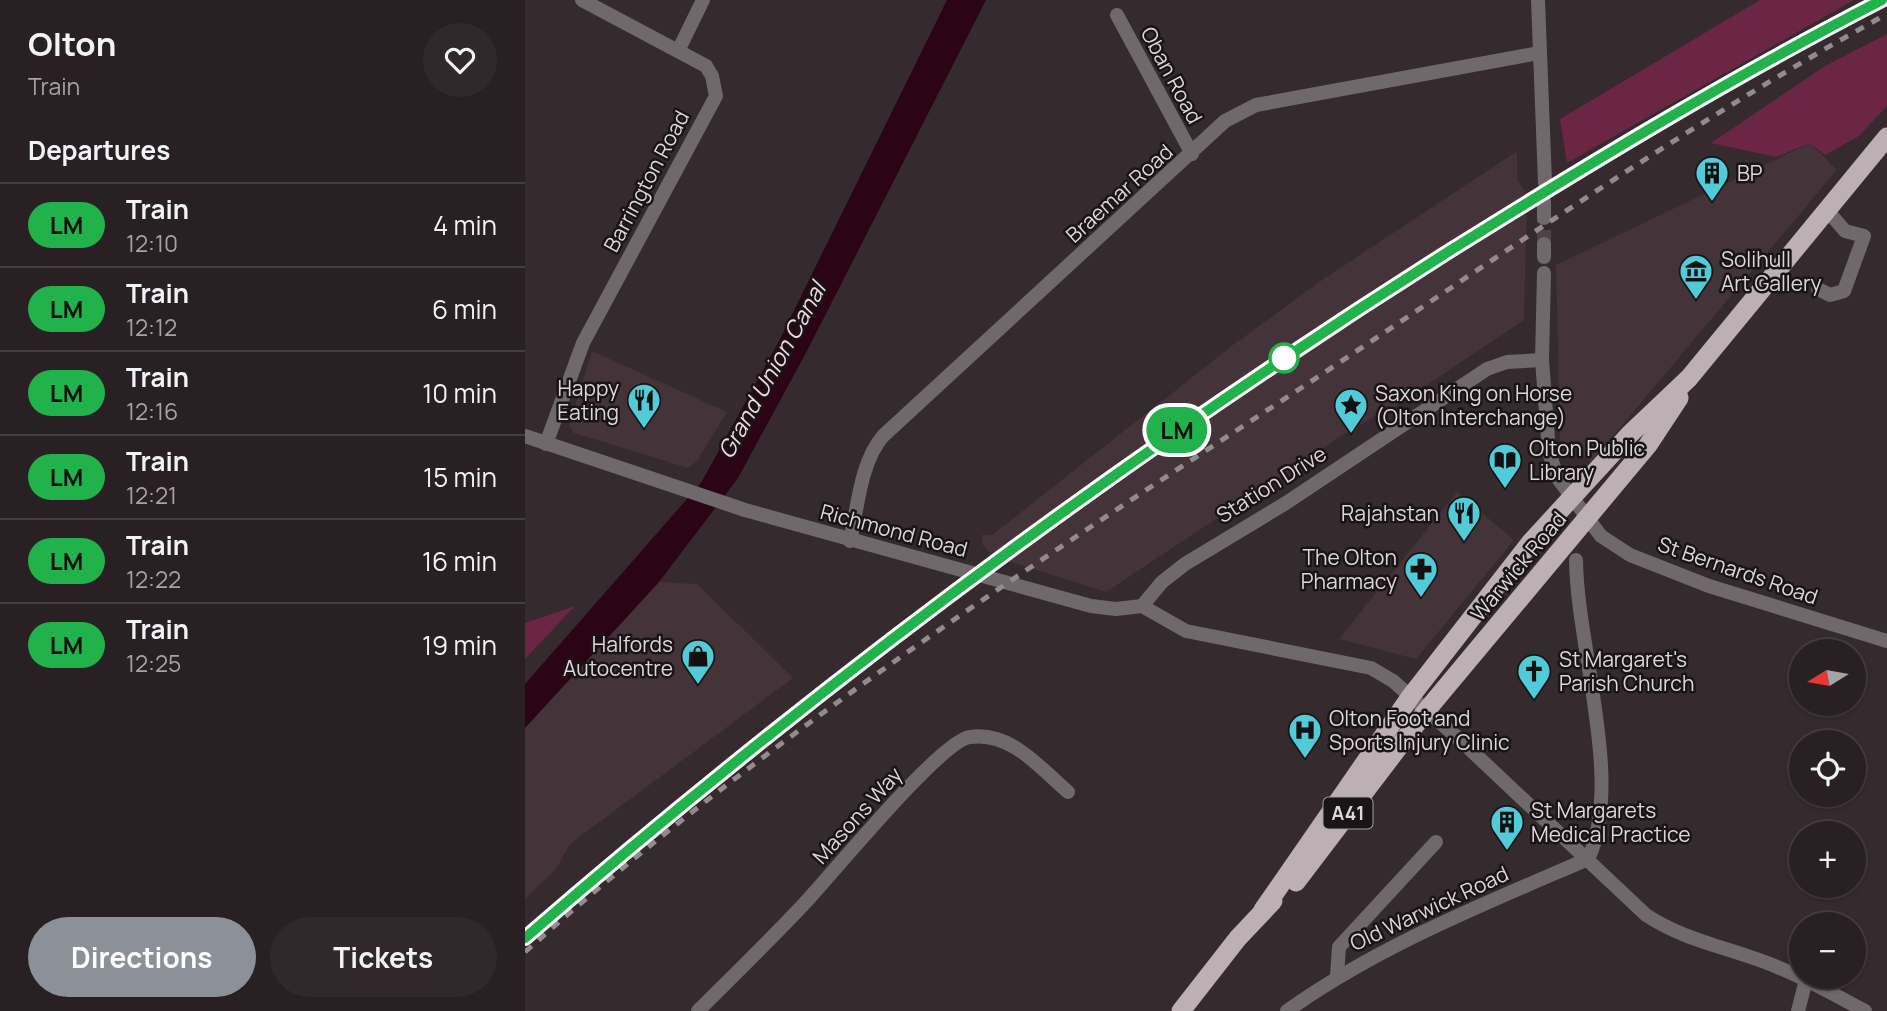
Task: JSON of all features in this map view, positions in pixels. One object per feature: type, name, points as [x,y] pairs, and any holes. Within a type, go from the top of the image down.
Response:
[{"type":"highway","name":"Warwick Road","points":[[1263,910],[1295,883],[1426,711],[1648,445],[1689,379],[1887,137]]},
{"type":"highway","name":"Warwick Road","points":[[1181,1011],[1263,910],[1411,696],[1530,543],[1630,433],[1689,379]]},
{"type":"street","name":"Barrington Road","points":[[546,444],[583,343],[716,96],[712,76],[706,66],[582,0]]},
{"type":"street","points":[[679,50],[703,0]]},
{"type":"street","points":[[1538,0],[1545,183]]},
{"type":"street","name":"Oban Road","points":[[1117,15],[1192,154]]},
{"type":"street","name":"Braemar Road","points":[[850,541],[867,466],[873,448],[883,436],[1225,121],[1256,105],[1539,53]]},
{"type":"street","points":[[1544,218],[1545,201]]},
{"type":"street","points":[[1818,289],[1830,295],[1844,290],[1864,236],[1845,230],[1826,209]]},
{"type":"street","name":"St Bernards Road","points":[[1543,273],[1542,360],[1549,452],[1557,477],[1601,536],[1630,555],[1709,586],[1887,641]]},
{"type":"street","name":"Station Drive","points":[[1142,606],[1162,582],[1185,564],[1286,503],[1487,369],[1507,362],[1542,360]]},
{"type":"street","name":"Richmond Road","points":[[525,436],[725,504],[850,541],[1091,606],[1116,609],[1142,606]]},
{"type":"street","points":[[1576,560],[1577,597],[1602,798],[1596,842],[1588,859]]},
{"type":"street","points":[[1142,606],[1186,631],[1371,668],[1411,696],[1588,859],[1613,887],[1666,929],[1789,973]]},
{"type":"street","name":"Masons Way","points":[[698,1011],[802,906],[927,770],[966,737],[996,737],[1009,742],[1068,792]]},
{"type":"street","points":[[1337,976],[1339,947],[1436,842]]},
{"type":"street","name":"Old Warwick Road","points":[[1287,1011],[1337,976],[1418,932],[1588,859]]},
{"type":"street","points":[[1797,1011],[1803,989]]},
{"type":"street","points":[[1823,989],[1865,1011]]},
{"type":"shaded area","points":[[1760,0],[1854,0],[1567,163],[1560,119]]},
{"type":"shaded area","points":[[1887,34],[1887,106],[1859,136],[1825,155],[1810,143],[1776,157],[1711,143],[1825,66]]},
{"type":"shaded area","points":[[1810,143],[1837,170],[1591,462],[1560,440],[1556,265]]},
{"type":"shaded area","points":[[1517,151],[1517,180],[1527,194],[1524,320],[1381,416],[1379,414],[1344,434],[1106,592],[992,556],[982,544],[982,535],[992,535],[1233,345],[1322,280]]},
{"type":"shaded area","points":[[592,351],[727,412],[697,461],[688,468],[574,433],[569,425]]},
{"type":"shaded area","points":[[1457,492],[1514,540],[1416,659],[1339,639]]},
{"type":"shaded area","points":[[659,582],[697,584],[793,678],[570,844],[556,869],[525,899],[525,728]]},
{"type":"shaded area","points":[[575,606],[525,659],[525,623]]},
{"type":"water","name":"Grand Union Canal","points":[[947,0],[986,0],[808,349],[738,478],[659,582],[525,728],[525,684],[701,483],[778,343]]},
{"type":"tunnel","points":[[1544,218],[1544,244]]},
{"type":"railway","points":[[627,853],[774,733],[924,616],[1076,502],[1232,393],[1390,287],[1551,186],[1715,91],[1882,0]]},
{"type":"railway","points":[[525,952],[709,799],[804,727],[999,589],[1662,148],[1887,14]]},
{"type":"train","name":"LM","points":[[525,938],[778,729],[997,558],[1183,426],[1423,268],[1563,181],[1749,71],[1882,0]]},
{"type":"place","name":"BP","points":[[1712,203]]},
{"type":"place","name":"Solihull Art Gallery","points":[[1696,301]]},
{"type":"place","name":"Happy Eating","points":[[644,430]]},
{"type":"place","name":"Saxon King on Horse (Olton Interchange)","points":[[1351,435]]},
{"type":"place","name":"Olton Public Library","points":[[1505,490]]},
{"type":"place","name":"Rajahstan","points":[[1464,543]]},
{"type":"place","name":"The Olton Pharmacy","points":[[1421,599]]},
{"type":"place","name":"Halfords Autocentre","points":[[698,686]]},
{"type":"place","name":"St Margaret's Parish Church","points":[[1534,701]]},
{"type":"place","name":"Olton Foot and Sports Injury Clinic","points":[[1305,760]]},
{"type":"place","name":"St Margarets Medical Practice","points":[[1507,852]]}]
